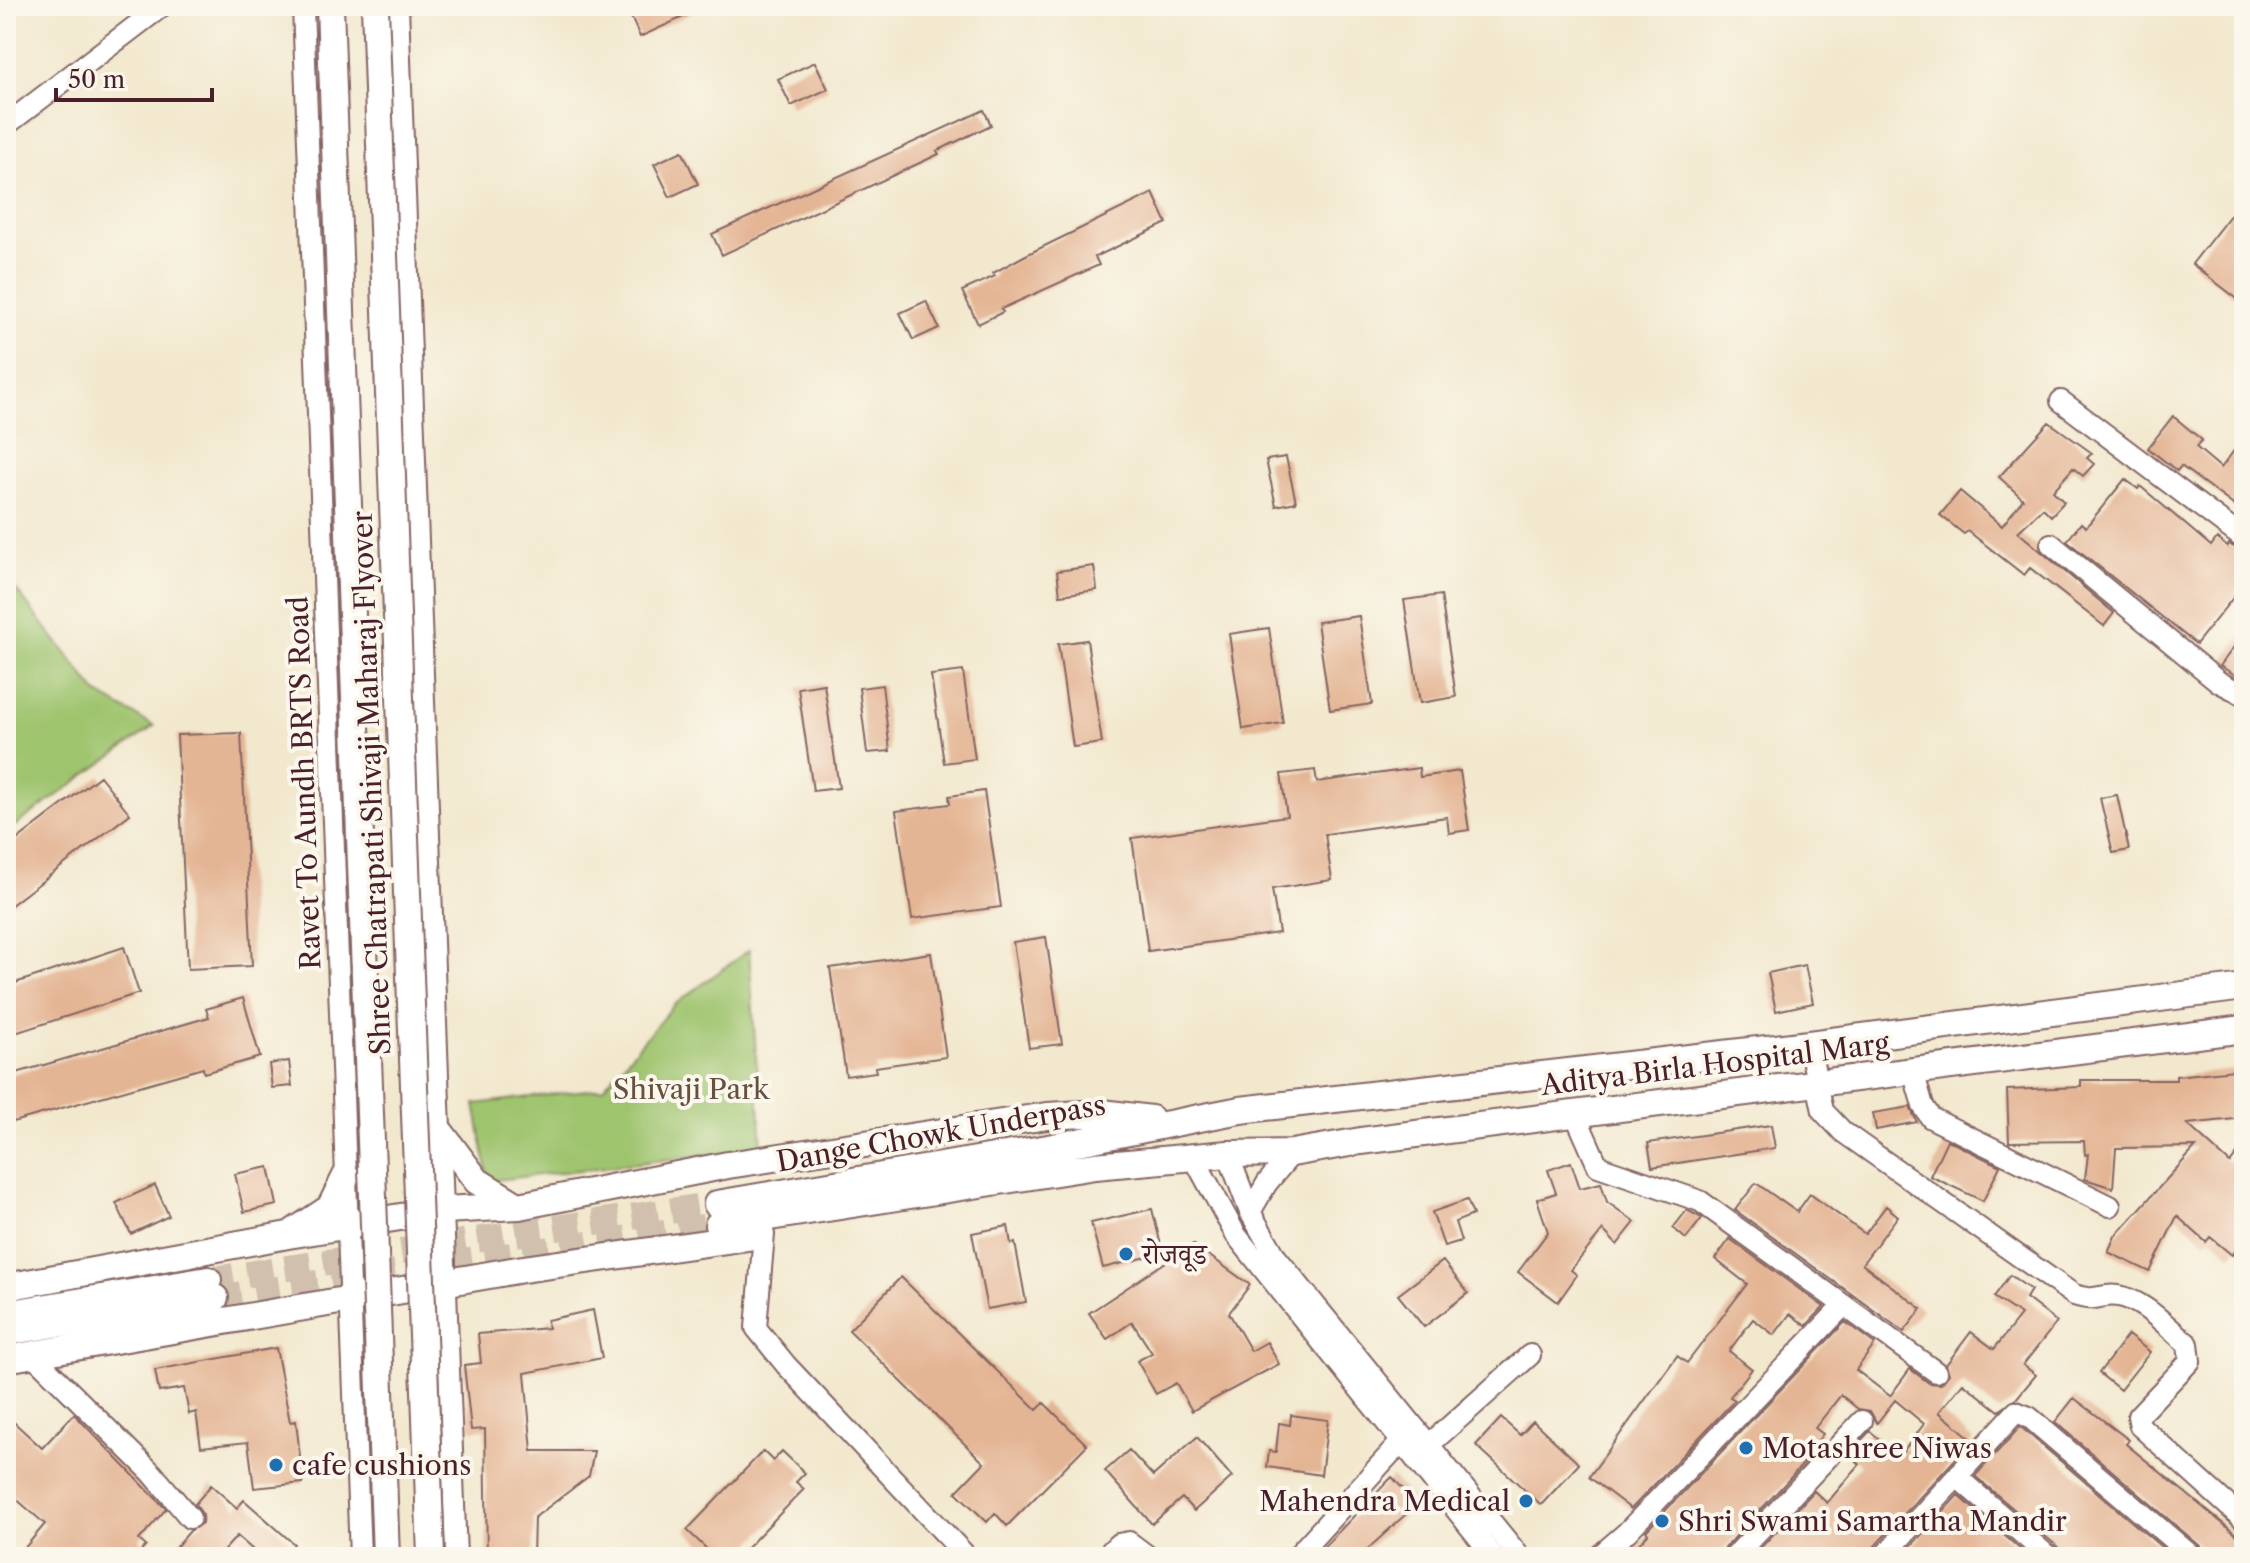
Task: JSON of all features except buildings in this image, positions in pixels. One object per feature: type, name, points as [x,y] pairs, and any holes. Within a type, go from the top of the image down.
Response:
[{"type":"main road","name":"Shree Chatrapati Shivaji Maharaj Flyover","points":[[330,6],[386,1557]]},
{"type":"main road","name":"Shree Chatrapati Shivaji Maharaj Flyover","points":[[375,6],[431,1557]]},
{"type":"main road","name":"Aditya Birla Hospital Marg","points":[[1176,1122],[1240,1110],[1809,1044],[2244,987]]},
{"type":"main road","name":"Aditya Birla Hospital Marg","points":[[1194,1158],[1292,1153],[2244,1029]]},
{"type":"main road","points":[[6,1287],[288,1235],[444,1210],[519,1206],[728,1165],[1047,1116],[1102,1113],[1176,1122]]},
{"type":"main road","name":"Dange Chowk Underpass","points":[[1176,1122],[717,1214],[1095,1166],[1194,1158]]},
{"type":"main road","points":[[441,1133],[477,1181],[519,1206]]},
{"type":"main road","points":[[19,1357],[447,1281],[1061,1188],[1095,1166]]},
{"type":"main road","points":[[288,1235],[330,1208],[346,1176]]},
{"type":"main road","points":[[6,1314],[211,1289],[6,1332]]},
{"type":"street","points":[[6,125],[162,6]]},
{"type":"street","name":"Ravet To Aundh BRTS Road","points":[[303,6],[360,1557]]},
{"type":"street","points":[[398,6],[456,1557]]},
{"type":"street","points":[[2061,401],[2244,539]]},
{"type":"street","points":[[2051,544],[2219,682],[2244,695]]},
{"type":"street","points":[[1809,1044],[1823,1111],[1843,1132],[2074,1295],[2092,1301],[2114,1295],[2131,1299],[2188,1344],[2190,1361],[2138,1416],[2140,1426],[2244,1520]]},
{"type":"street","points":[[1913,1071],[1923,1106],[1931,1118],[2110,1206]]},
{"type":"street","points":[[1575,1114],[1598,1166],[1700,1201],[1936,1372]]},
{"type":"street","points":[[1250,1212],[1267,1183],[1292,1153]]},
{"type":"street","points":[[1228,1154],[1250,1212],[1276,1257],[1520,1557]]},
{"type":"street","points":[[1194,1158],[1236,1235],[1494,1557]]},
{"type":"street","points":[[764,1234],[756,1328],[786,1365],[967,1557]]},
{"type":"street","points":[[1598,1557],[1627,1532],[1843,1306]]},
{"type":"street","points":[[1414,1460],[1429,1443],[1530,1355]]},
{"type":"street","points":[[19,1357],[152,1473],[190,1518]]},
{"type":"street","points":[[1895,1553],[1957,1477],[2016,1412],[2023,1413],[2193,1557]]},
{"type":"street","points":[[1734,1557],[1862,1421]]},
{"type":"street","points":[[1296,1557],[1400,1443]]},
{"type":"street","points":[[1957,1477],[2049,1557]]},
{"type":"street","points":[[1105,1557],[1118,1544],[1129,1542],[1149,1557]]},
{"type":"green space","points":[[6,577],[98,694],[154,726],[6,832]]},
{"type":"green space","name":"Shivaji Park","points":[[749,950],[762,1148],[489,1181],[475,1104],[603,1088],[674,1005]]},
{"type":"tunnel","points":[[208,1280],[717,1204]]},
{"type":"tunnel","points":[[215,1298],[718,1225]]},
{"type":"place","name":"रोजवूड","points":[[1126,1254]]},
{"type":"place","name":"Motashree Niwas","points":[[1746,1448]]},
{"type":"place","name":"cafe cushions","points":[[276,1465]]},
{"type":"place","name":"Mahendra Medical","points":[[1526,1501]]},
{"type":"place","name":"Shri Swami Samartha Mandir","points":[[1662,1521]]}]
